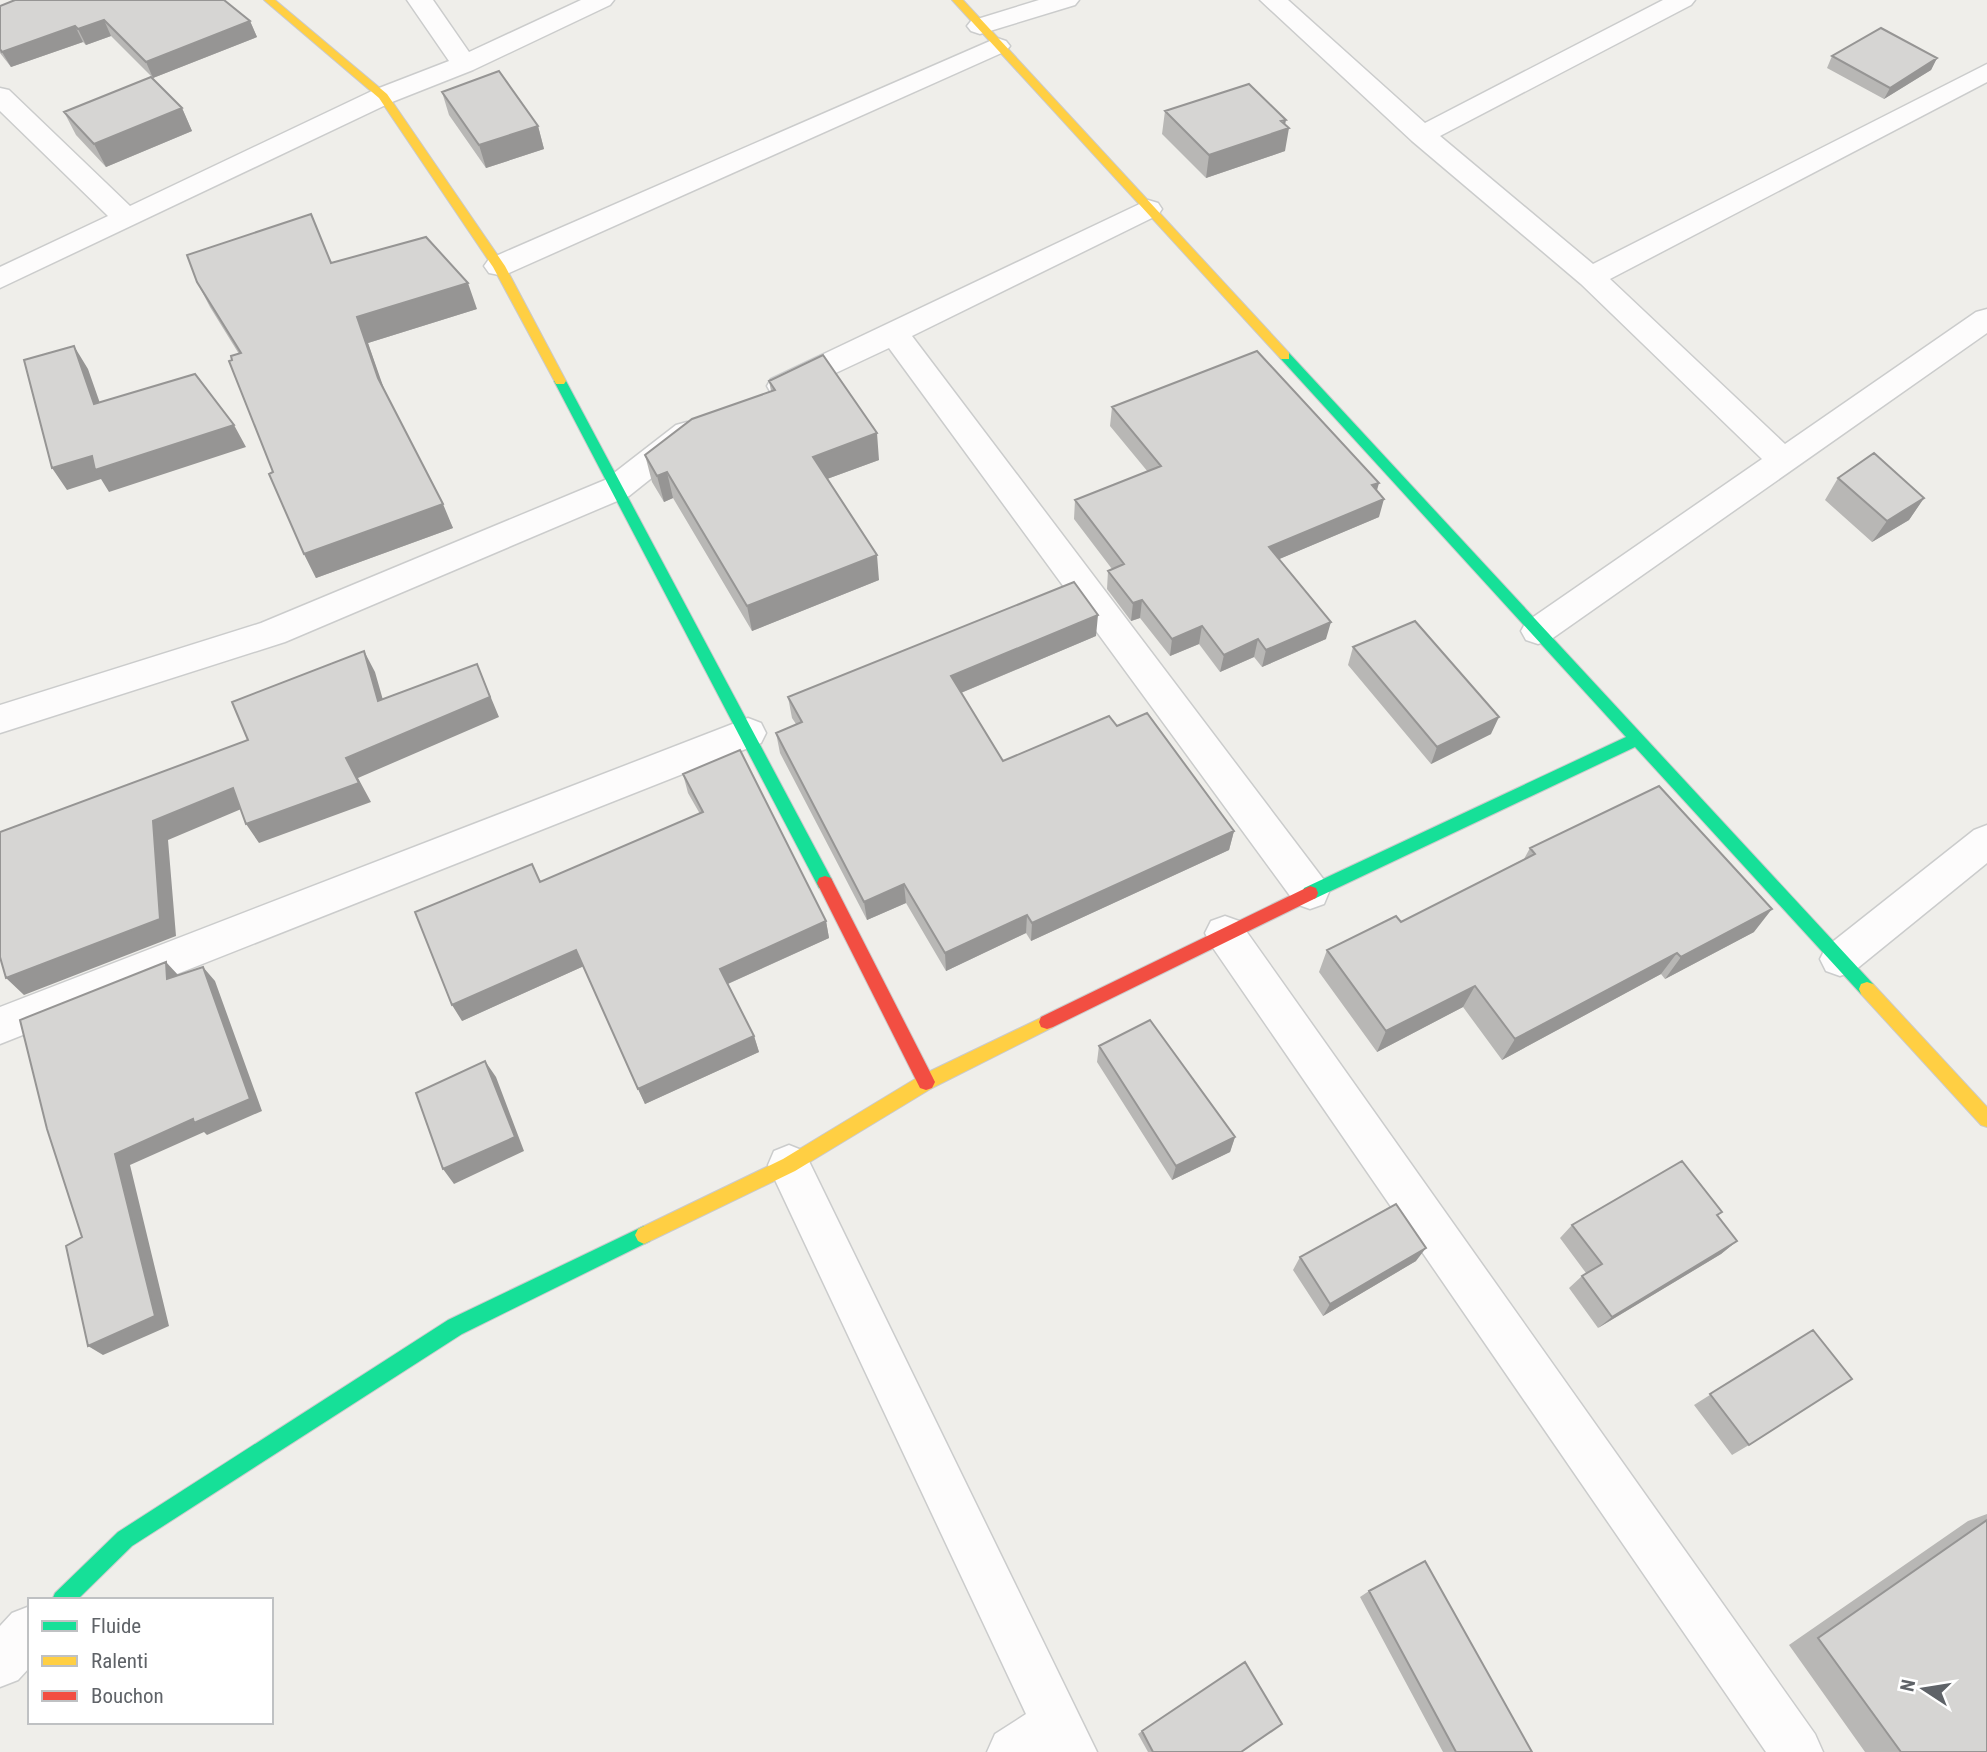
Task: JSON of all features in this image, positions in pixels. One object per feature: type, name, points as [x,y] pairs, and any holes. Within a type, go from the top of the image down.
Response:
[{"type":"street","points":[[269,0],[383,96],[499,266],[748,733],[926,1082]]},
{"type":"street","points":[[420,0],[464,64]]},
{"type":"street","points":[[0,279],[383,96],[464,64],[601,0]]},
{"type":"street","points":[[957,0],[1987,1119]]},
{"type":"street","points":[[499,266],[1066,0]]},
{"type":"street","points":[[1273,0],[1422,135],[1591,277],[1783,461]]},
{"type":"street","points":[[1422,135],[1673,1]]},
{"type":"street","points":[[1591,277],[1987,72]]},
{"type":"street","points":[[0,96],[125,217]]},
{"type":"street","points":[[754,400],[895,335],[1027,265],[1148,209]]},
{"type":"street","points":[[1538,631],[1987,319]]},
{"type":"street","points":[[895,335],[1310,892]]},
{"type":"street","points":[[0,719],[274,633],[617,488],[687,434],[709,422]]},
{"type":"street","points":[[0,1026],[748,733]]},
{"type":"street","points":[[64,1598],[125,1539],[455,1327],[789,1166],[926,1082],[1225,933],[1637,739]]},
{"type":"street","points":[[1840,959],[1987,841]]},
{"type":"street","points":[[1225,933],[1797,1752]]},
{"type":"street","points":[[789,1166],[1064,1738],[1013,1752]]},
{"type":"street","points":[[0,1662],[28,1633]]},
{"type":"building","points":[[15,0],[224,0],[250,21],[146,62],[104,20],[78,29],[75,26],[2,52],[0,6]]},
{"type":"building","points":[[1881,28],[1937,58],[1890,88],[1832,56]]},
{"type":"building","points":[[499,71],[538,126],[479,145],[442,92]]},
{"type":"building","points":[[151,77],[182,108],[94,144],[64,112]]},
{"type":"building","points":[[1249,84],[1286,120],[1281,121],[1289,128],[1209,155],[1165,111]]},
{"type":"building","points":[[311,214],[331,263],[426,237],[468,283],[357,317],[378,378],[443,504],[304,554],[269,474],[273,472],[229,361],[232,360],[231,356],[241,353],[197,282],[187,255]]},
{"type":"building","points":[[74,346],[94,404],[195,374],[234,425],[95,470],[92,456],[52,468],[24,360]]},
{"type":"building","points":[[1257,351],[1379,483],[1372,485],[1384,499],[1269,547],[1331,622],[1266,650],[1258,639],[1224,655],[1202,626],[1172,639],[1142,600],[1133,603],[1108,571],[1124,564],[1075,500],[1161,466],[1112,407]]},
{"type":"building","points":[[823,355],[877,433],[813,457],[877,555],[747,606],[667,472],[657,476],[645,455],[692,419],[775,390],[769,381]]},
{"type":"building","points":[[1874,453],[1924,498],[1887,521],[1838,478]]},
{"type":"building","points":[[1074,582],[1098,615],[951,676],[1003,761],[1109,716],[1117,726],[1147,713],[1234,831],[1032,923],[1027,915],[945,953],[904,884],[864,902],[776,733],[802,722],[788,697]]},
{"type":"building","points":[[1415,621],[1499,717],[1437,747],[1353,647]]},
{"type":"building","points":[[364,651],[378,701],[477,664],[490,697],[346,758],[359,783],[246,824],[233,788],[153,821],[160,919],[6,978],[0,957],[0,832],[248,740],[232,702]]},
{"type":"building","points":[[740,750],[826,921],[720,969],[754,1036],[638,1089],[576,950],[452,1005],[415,912],[532,864],[540,882],[703,812],[683,774]]},
{"type":"building","points":[[1659,786],[1772,909],[1681,957],[1677,953],[1515,1039],[1475,986],[1386,1031],[1327,950],[1396,916],[1401,922],[1535,854],[1530,848]]},
{"type":"building","points":[[166,962],[167,979],[203,967],[250,1099],[194,1123],[193,1119],[115,1154],[155,1316],[88,1346],[66,1246],[82,1237],[47,1129],[20,1020]]},
{"type":"building","points":[[1150,1020],[1235,1137],[1176,1166],[1099,1046]]},
{"type":"building","points":[[485,1061],[515,1137],[443,1169],[416,1093]]},
{"type":"building","points":[[1682,1161],[1722,1212],[1717,1215],[1737,1241],[1612,1317],[1582,1276],[1602,1264],[1572,1225]]},
{"type":"building","points":[[1396,1204],[1426,1248],[1330,1304],[1300,1257]]},
{"type":"building","points":[[1813,1330],[1852,1379],[1749,1445],[1710,1394]]},
{"type":"building","points":[[1987,1520],[1987,1752],[1901,1752],[1818,1638]]},
{"type":"building","points":[[1425,1561],[1532,1752],[1456,1752],[1369,1591]]},
{"type":"building","points":[[1245,1662],[1282,1724],[1241,1752],[1153,1752],[1142,1731]]},
{"type":"traffic: fast","points":[[1285,356],[1867,989]]},
{"type":"traffic: fast","points":[[560,381],[825,883]]},
{"type":"traffic: fast","points":[[1310,893],[1637,739]]},
{"type":"traffic: fast","points":[[64,1598],[125,1539],[455,1327],[644,1235]]},
{"type":"traffic: slow","points":[[269,0],[383,96],[499,266],[560,381]]},
{"type":"traffic: slow","points":[[957,0],[1285,356]]},
{"type":"traffic: slow","points":[[1867,989],[1987,1119]]},
{"type":"traffic: slow","points":[[644,1235],[789,1165],[926,1082],[1047,1022]]},
{"type":"traffic: jam","points":[[825,883],[926,1082]]},
{"type":"traffic: jam","points":[[1047,1022],[1310,893]]}]
